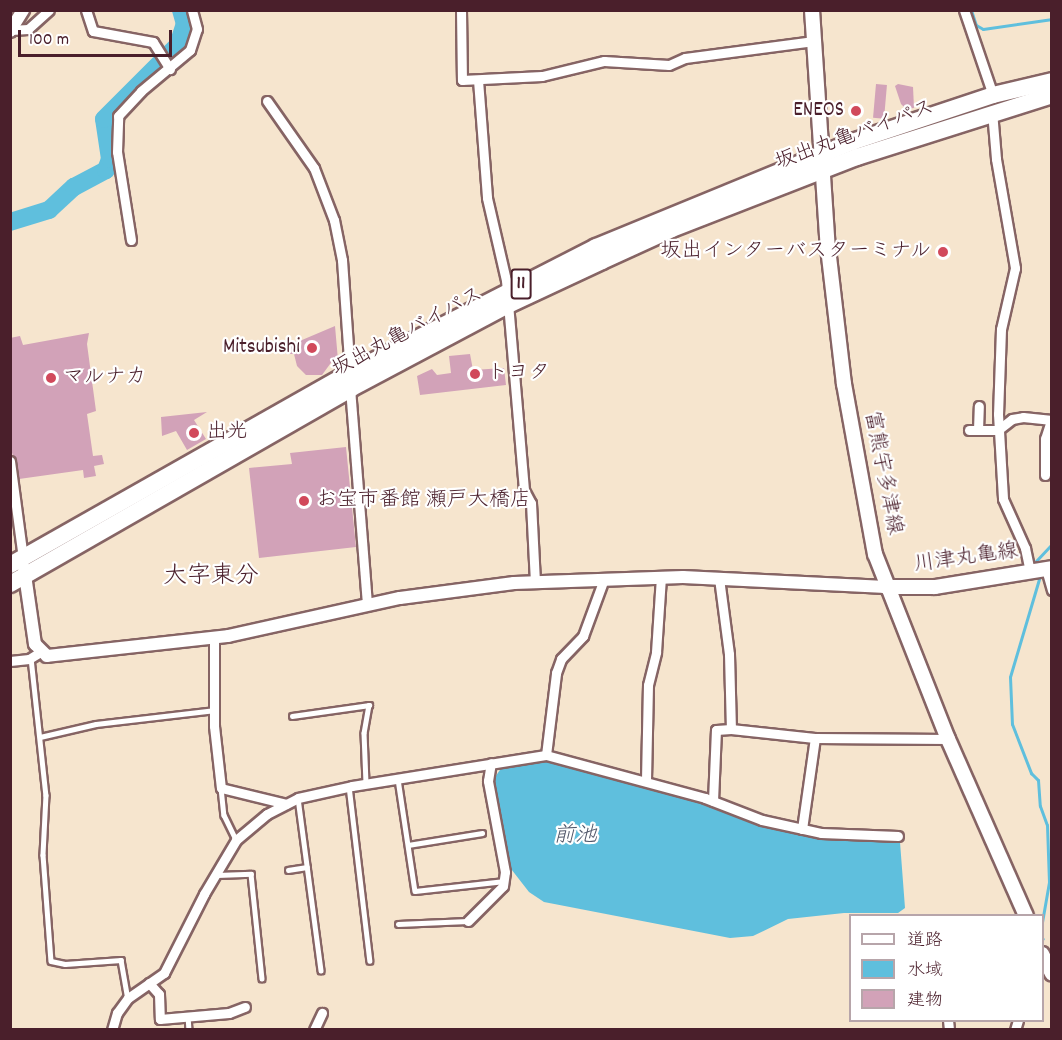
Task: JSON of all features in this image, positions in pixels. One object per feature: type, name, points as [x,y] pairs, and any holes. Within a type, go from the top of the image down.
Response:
[{"type":"highway","name":"坂出丸亀バイパス","points":[[16,562],[350,381],[668,215],[1052,81]]},
{"type":"highway","name":"坂出丸亀バイパス","points":[[993,103],[1052,95]]},
{"type":"highway","name":"坂出丸亀バイパス","points":[[18,580],[350,381]]},
{"type":"main road","name":"富熊宇多津線","points":[[812,10],[820,163],[844,384],[871,534],[886,587],[948,739],[1026,914]]},
{"type":"main road","name":"川津丸亀線","points":[[886,587],[934,587],[1049,568]]},
{"type":"main road","points":[[1044,959],[1052,974]]},
{"type":"street","points":[[11,31],[23,10]]},
{"type":"street","points":[[11,31],[28,29],[49,10]]},
{"type":"street","points":[[86,10],[93,31],[153,42],[170,69]]},
{"type":"street","points":[[131,240],[117,152],[118,116],[190,51],[197,29],[192,10]]},
{"type":"street","points":[[461,10],[462,80],[542,76],[604,61],[669,65],[685,58],[814,41]]},
{"type":"street","points":[[964,10],[993,103],[996,159],[1015,268],[1000,329],[1003,499],[1024,548],[1030,571]]},
{"type":"street","points":[[478,80],[487,198],[508,298],[524,490],[531,503],[536,582]]},
{"type":"street","points":[[267,101],[314,168],[334,220],[342,260],[367,604]]},
{"type":"street","points":[[979,406],[974,430],[1000,428],[1012,419],[1051,420],[1045,439],[1045,475]]},
{"type":"street","points":[[10,460],[18,580],[36,655]]},
{"type":"street","points":[[1049,568],[1052,590]]},
{"type":"street","points":[[10,662],[36,655],[47,656],[214,638],[367,604],[435,592],[536,582],[661,577],[886,587]]},
{"type":"street","points":[[646,780],[648,685],[656,652],[661,577]]},
{"type":"street","points":[[718,578],[729,654],[731,729]]},
{"type":"street","points":[[546,755],[556,673],[561,659],[583,636],[604,579]]},
{"type":"street","points":[[214,638],[215,710],[221,788],[286,804]]},
{"type":"street","points":[[713,801],[716,730],[731,729],[815,738],[948,739]]},
{"type":"street","points":[[802,829],[815,738]]},
{"type":"street","points":[[112,1029],[117,1013],[128,998],[164,973],[236,840],[267,814],[298,798],[398,776],[546,755],[646,780],[713,801],[762,820],[802,829],[898,836]]},
{"type":"street","points":[[468,921],[495,898],[504,881],[488,781],[491,763]]},
{"type":"street","points":[[149,983],[159,994],[160,1018],[245,1007]]},
{"type":"street","points":[[314,1029],[322,1013]]},
{"type":"lane","points":[[36,655],[51,961],[65,964],[121,960],[128,998]]},
{"type":"lane","points":[[292,716],[369,705],[364,733],[366,783]]},
{"type":"lane","points":[[40,737],[96,724],[215,710]]},
{"type":"lane","points":[[398,776],[415,891],[504,881]]},
{"type":"lane","points":[[350,786],[370,961]]},
{"type":"lane","points":[[221,788],[224,815],[236,840]]},
{"type":"lane","points":[[298,798],[321,970]]},
{"type":"lane","points":[[408,845],[482,833]]},
{"type":"lane","points":[[288,870],[307,867]]},
{"type":"lane","points":[[217,875],[251,874],[262,978]]},
{"type":"lane","points":[[398,924],[468,921]]},
{"type":"lane","points":[[188,1016],[189,1029]]},
{"type":"water","name":"前池","points":[[541,759],[678,795],[768,828],[819,839],[900,842],[905,908],[898,913],[844,913],[788,919],[753,936],[730,938],[544,902],[529,892],[508,865],[493,780],[502,767]]},
{"type":"building","points":[[876,84],[887,85],[884,119],[873,118]]},
{"type":"building","points":[[898,84],[913,87],[914,108],[906,109],[901,104],[895,86]]},
{"type":"building","name":"Mitsubishi","points":[[335,326],[338,360],[333,360],[322,375],[306,375],[297,366],[294,354],[288,354],[288,342],[302,340]]},
{"type":"building","name":"マルナカ","points":[[89,333],[87,344],[96,411],[87,414],[93,456],[102,455],[104,464],[94,466],[96,476],[84,478],[83,470],[19,479],[10,445],[10,338],[20,336],[23,345]]},
{"type":"building","name":"トヨタ","points":[[470,354],[473,370],[504,368],[506,385],[420,395],[417,376],[432,369],[437,375],[451,373],[449,356]]},
{"type":"building","points":[[207,412],[194,420],[206,439],[187,450],[176,431],[162,436],[161,417]]},
{"type":"building","name":"お宝市番館 瀬戸大橋店","points":[[346,447],[356,547],[259,558],[249,468],[292,464],[290,453]]},
{"type":"waterway","points":[[10,222],[49,210],[74,187],[106,170],[110,159],[104,119],[178,45],[185,24],[181,10]]},
{"type":"waterway","points":[[971,10],[976,25],[983,29],[1052,19]]},
{"type":"waterway","points":[[1036,561],[1052,544]]},
{"type":"waterway","points":[[1039,579],[1010,677],[1012,724],[1031,773],[1038,780],[1040,806],[1047,825],[1049,882],[1043,914]]},
{"type":"place","name":"ENEOS","points":[[856,111]]},
{"type":"place","name":"坂出インターバスターミナル","points":[[943,252]]},
{"type":"place","name":"Mitsubishi","points":[[312,348]]},
{"type":"place","name":"トヨタ","points":[[475,374]]},
{"type":"place","name":"マルナカ","points":[[51,378]]},
{"type":"place","name":"出光","points":[[194,433]]},
{"type":"place","name":"お宝市番館 瀬戸大橋店","points":[[304,501]]},
{"type":"district","name":"大字東分","points":[[211,578]]}]
